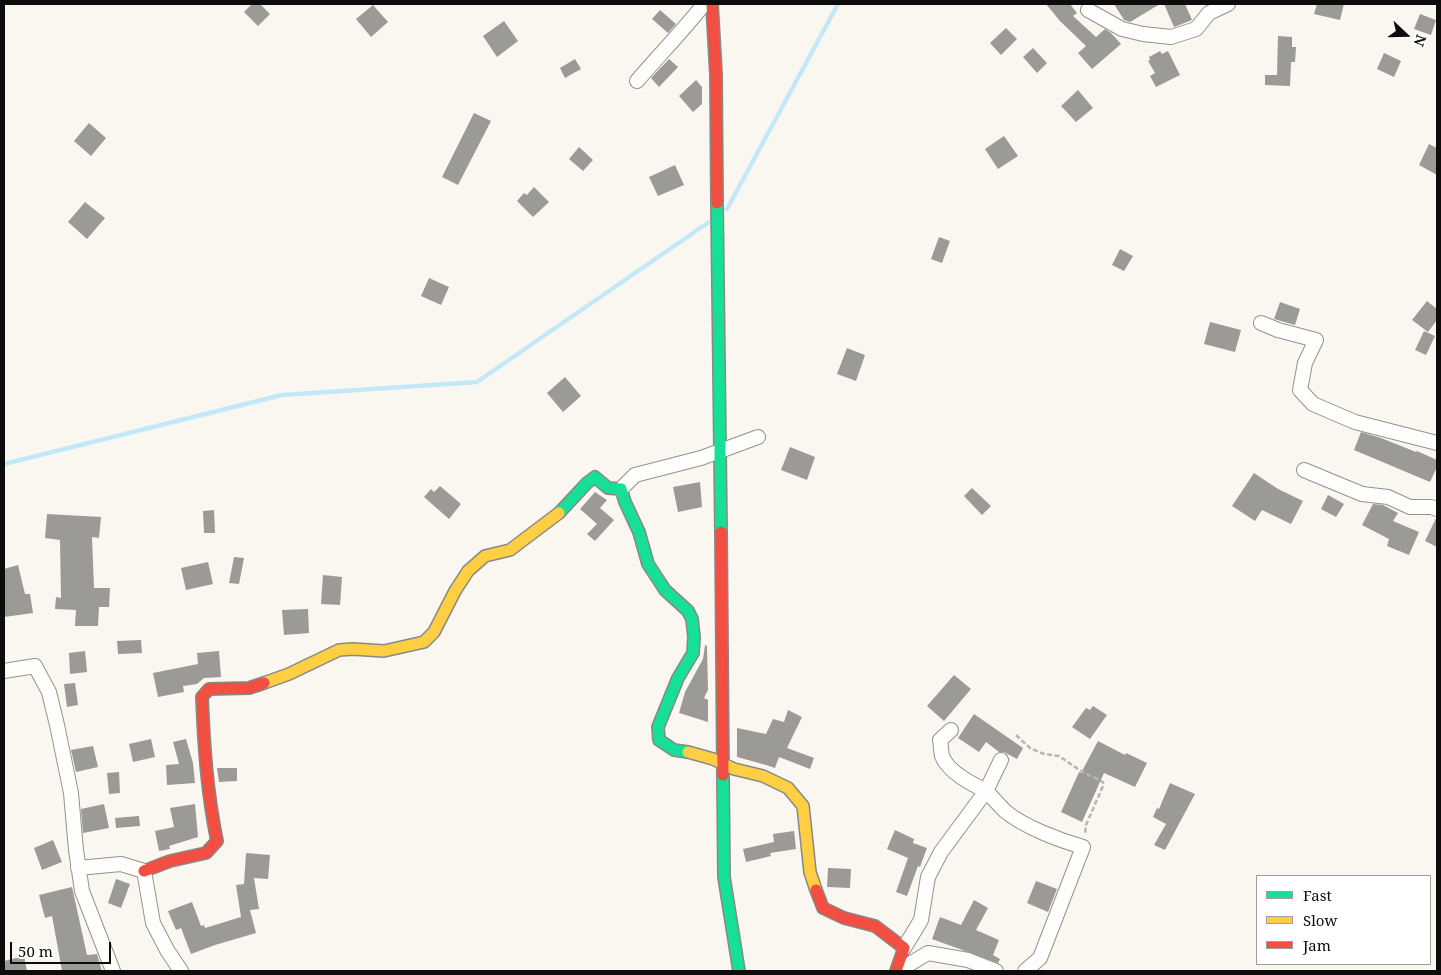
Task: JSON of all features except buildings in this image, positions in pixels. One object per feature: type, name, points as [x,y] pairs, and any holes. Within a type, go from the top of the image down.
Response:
[{"type":"main road","points":[[712,4],[716,75],[724,877],[739,971]]},
{"type":"main road","points":[[144,871],[170,861],[206,853],[217,841],[209,801],[204,757],[202,697],[209,689],[249,688],[289,674],[339,650],[353,649],[384,652],[424,642],[434,632],[468,571],[485,556],[510,550],[564,509],[587,482],[595,477],[608,488],[621,489],[639,532],[648,564],[665,590],[688,611],[692,619],[693,653],[678,678],[658,727],[659,740],[674,750],[691,752],[713,759],[734,768],[763,776],[788,788],[803,806],[810,872],[823,908],[844,918],[875,926],[904,948],[897,971]]},
{"type":"street","points":[[637,81],[704,4]]},
{"type":"street","points":[[1088,10],[1122,28],[1143,34],[1171,37],[1196,29],[1205,8],[1228,4]]},
{"type":"street","points":[[1261,323],[1278,330],[1316,340],[1305,363],[1300,390],[1313,404],[1355,422],[1437,443]]},
{"type":"street","points":[[621,489],[635,475],[701,458],[758,437]]},
{"type":"street","points":[[1304,470],[1362,494],[1388,497],[1410,507],[1431,507],[1437,509]]},
{"type":"street","points":[[4,671],[35,666],[49,692],[70,793],[82,891],[113,971]]},
{"type":"street","points":[[951,730],[940,740],[942,758],[954,771],[970,783],[986,791],[1006,812],[1057,839],[1083,847],[1040,958],[1025,971]]},
{"type":"street","points":[[904,948],[922,920],[928,877],[942,852],[986,791],[1001,760]]},
{"type":"street","points":[[78,868],[122,864],[144,871],[152,924],[166,950],[181,971]]},
{"type":"street","points":[[897,971],[928,953],[968,960],[996,971]]},
{"type":"path","points":[[1016,735],[1030,748],[1044,754],[1060,756],[1081,771],[1103,782],[1086,825],[1083,847]]},
{"type":"waterway","points":[[727,209],[838,4]]},
{"type":"waterway","points":[[4,464],[282,395],[477,382],[709,222]]},
{"type":"traffic: fast","points":[[717,203],[721,532]]},
{"type":"traffic: fast","points":[[559,513],[595,477],[608,488],[621,489],[639,532],[648,564],[665,590],[688,611],[692,619],[693,653],[678,678],[658,727],[659,740],[674,750],[688,752]]},
{"type":"traffic: fast","points":[[723,775],[724,877],[739,971]]},
{"type":"traffic: slow","points":[[264,683],[289,674],[339,650],[384,651],[424,642],[434,632],[455,591],[468,571],[485,556],[510,550],[559,513]]},
{"type":"traffic: slow","points":[[688,752],[713,759],[734,769],[763,776],[788,788],[803,806],[810,872],[816,890]]},
{"type":"traffic: jam","points":[[712,4],[716,75],[717,203]]},
{"type":"traffic: jam","points":[[721,532],[723,775]]},
{"type":"traffic: jam","points":[[144,871],[170,861],[206,853],[217,841],[206,769],[202,697],[209,689],[249,688],[264,683]]},
{"type":"traffic: jam","points":[[816,890],[823,908],[844,918],[875,926],[904,948],[896,971]]}]
